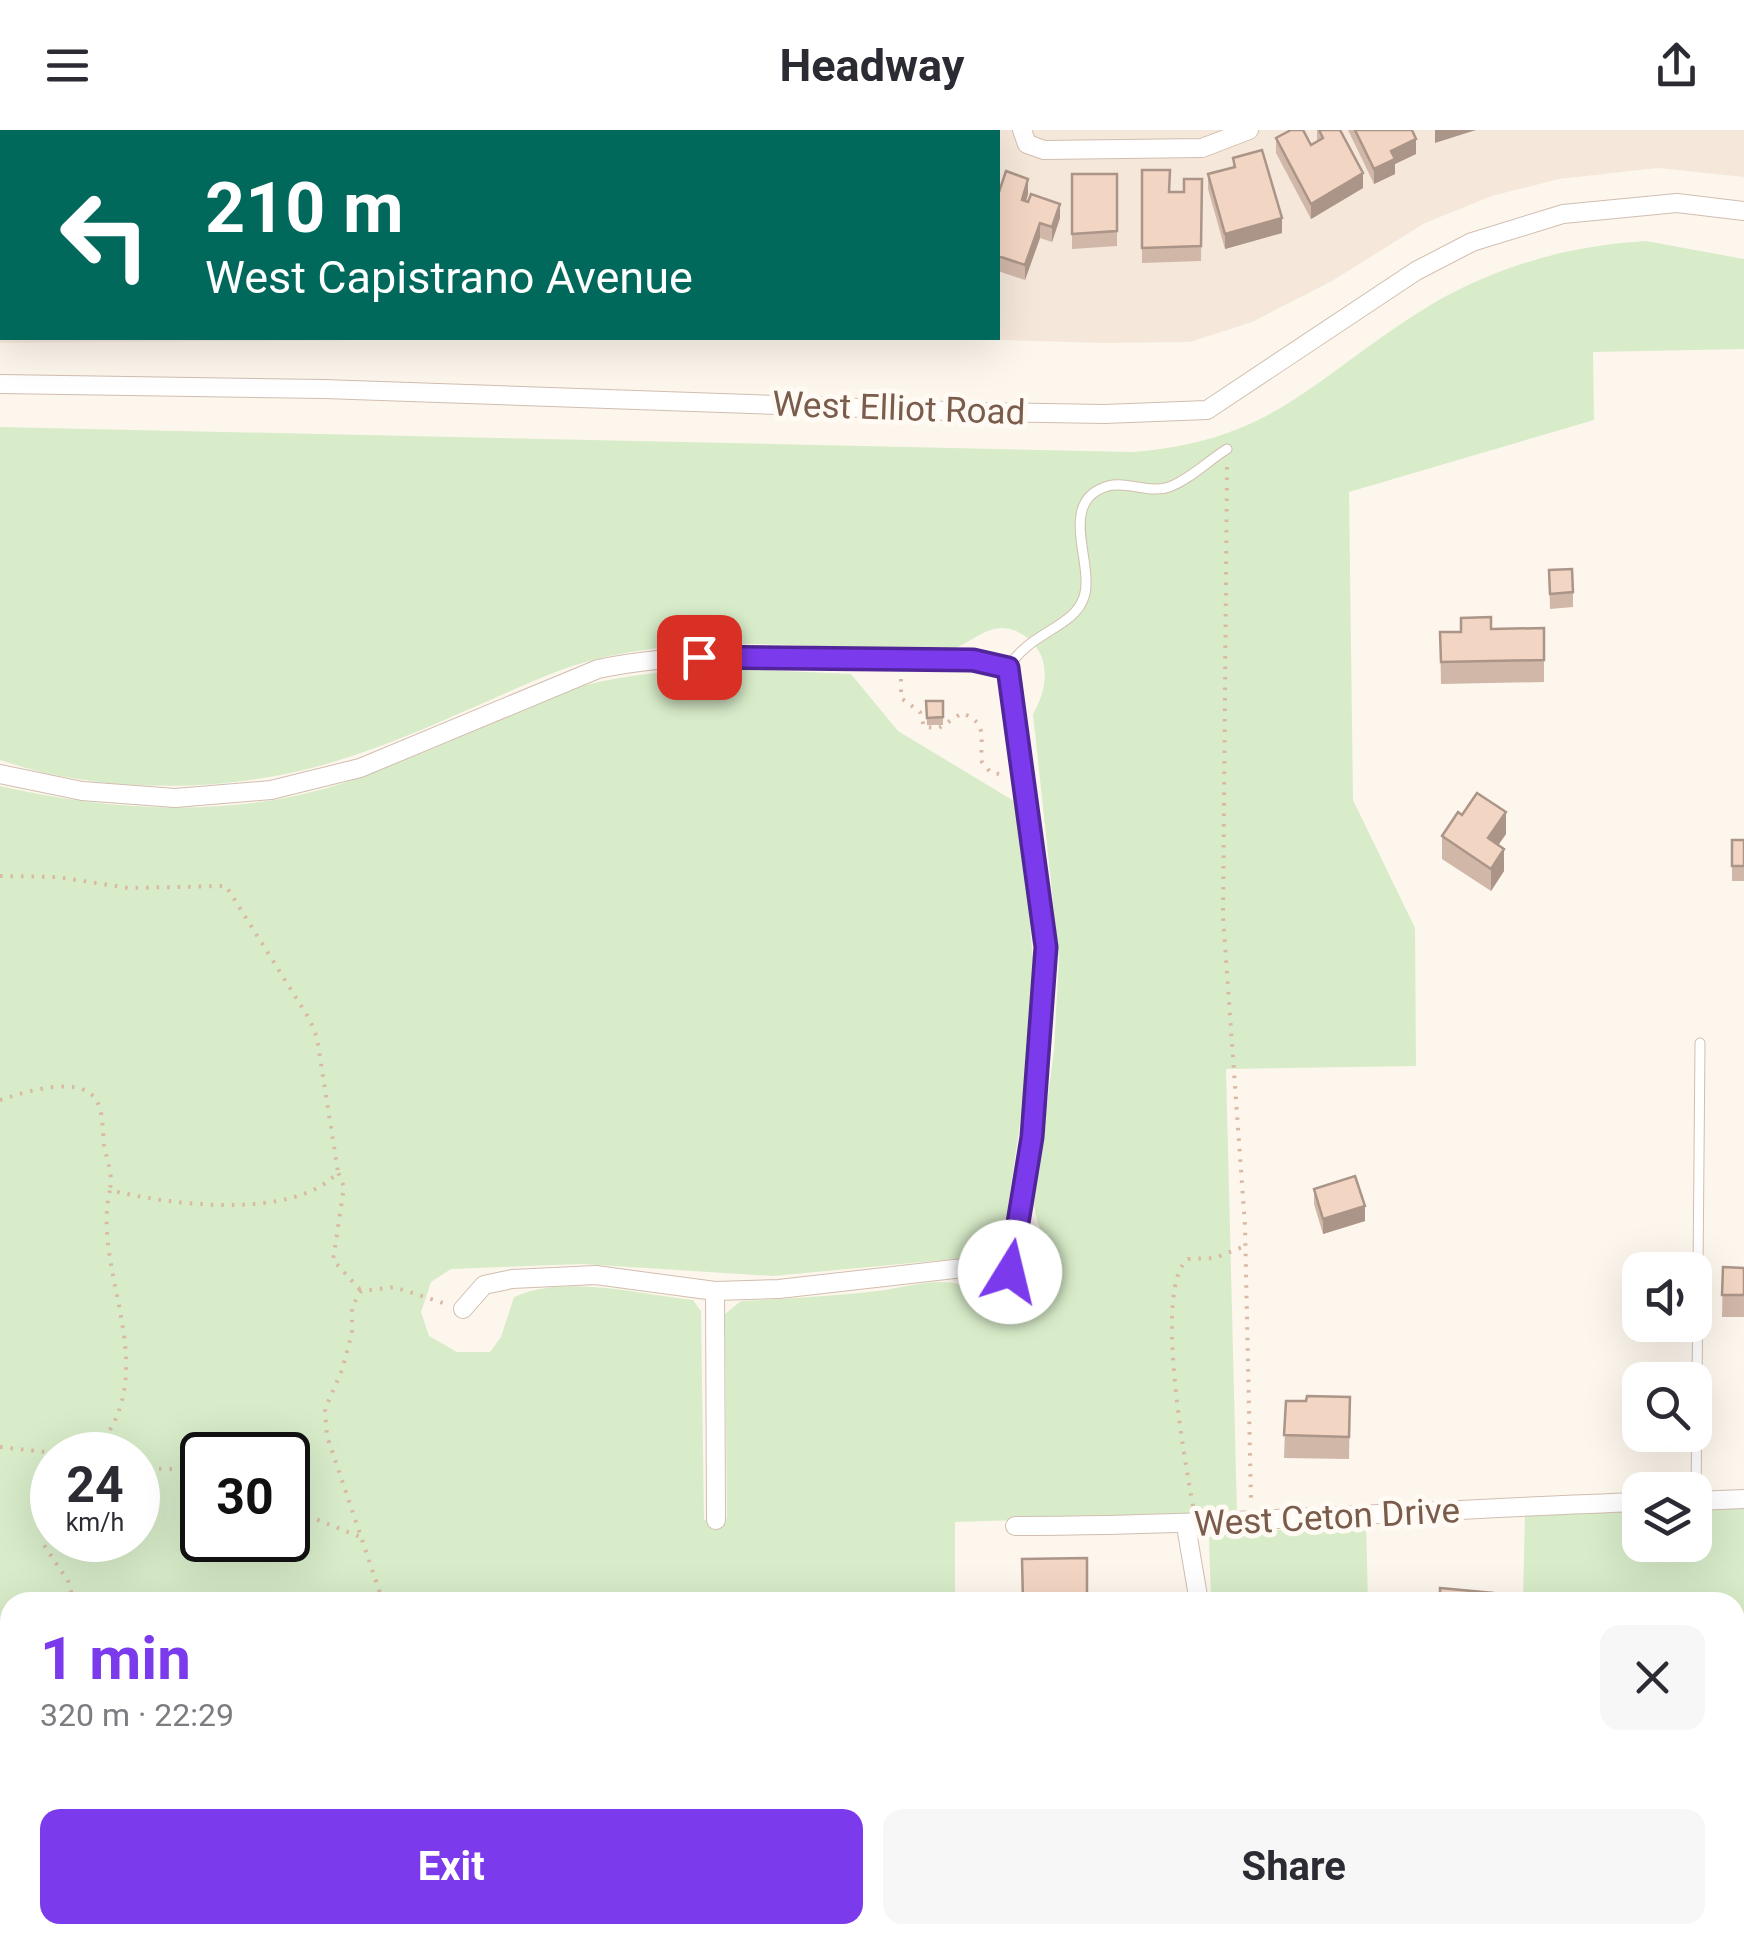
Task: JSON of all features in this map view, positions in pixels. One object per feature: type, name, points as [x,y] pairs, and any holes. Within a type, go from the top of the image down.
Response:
[{"type":"street","points":[[1025,137],[1044,150],[1202,148],[1249,130]]},
{"type":"street","name":"West Elliot Road","points":[[0,384],[284,388],[996,412],[1207,410],[1416,271],[1472,242],[1563,214],[1676,203],[1744,211]]},
{"type":"street","points":[[0,774],[101,793],[175,798],[248,793],[360,768],[598,670],[699,657],[973,660],[1008,668],[1033,829],[1046,947],[1032,1137],[1010,1272],[963,1268],[779,1289],[715,1291],[596,1275],[512,1279],[484,1285],[463,1309]]},
{"type":"street","points":[[715,1291],[716,1520]]},
{"type":"street","points":[[1712,1500],[1744,1499]]},
{"type":"street","name":"West Ceton Drive","points":[[1015,1526],[1192,1526],[1399,1510],[1622,1503]]},
{"type":"street","points":[[1192,1526],[1198,1592]]},
{"type":"lane","points":[[1008,668],[1028,642],[1076,614],[1084,596],[1079,522],[1090,499],[1107,486],[1168,488],[1227,449]]},
{"type":"lane","points":[[1695,1472],[1700,1042]]},
{"type":"path","points":[[1227,449],[1224,917],[1245,1246],[1248,1476],[1254,1522]]},
{"type":"path","points":[[900,660],[902,698],[920,712],[924,726],[939,728],[953,717],[969,716],[985,734],[982,762],[990,772],[1000,776],[1025,772]]},
{"type":"path","points":[[0,876],[58,877],[128,888],[226,886],[310,1020],[317,1038],[338,1172],[344,1187],[332,1260],[361,1291]]},
{"type":"path","points":[[0,1100],[47,1088],[76,1087],[92,1093],[100,1106],[106,1154],[113,1171],[105,1211],[126,1324],[126,1381],[107,1432]]},
{"type":"path","points":[[110,1190],[206,1205],[304,1196],[338,1172]]},
{"type":"path","points":[[1192,1526],[1175,1371],[1172,1280],[1188,1259],[1215,1258],[1245,1246]]},
{"type":"path","points":[[361,1291],[394,1287],[463,1309]]},
{"type":"path","points":[[361,1291],[352,1307],[352,1332],[342,1370],[324,1409],[327,1436],[380,1592]]},
{"type":"path","points":[[0,1448],[30,1451]]},
{"type":"path","points":[[310,1517],[363,1538]]},
{"type":"path","points":[[55,1562],[71,1592]]},
{"type":"shaded area","points":[[1000,130],[1744,130],[1744,177],[1658,168],[1559,179],[1492,196],[1425,223],[1332,281],[1252,322],[1190,342],[997,340]]},
{"type":"shaded area","points":[[0,340],[370,340],[0,343]]},
{"type":"green space","points":[[1646,241],[1744,259],[1744,349],[1593,352],[1594,420],[1349,492],[1353,800],[1415,928],[1416,1066],[1226,1069],[1237,1513],[955,1522],[955,1592],[0,1592],[0,786],[141,807],[236,805],[282,798],[329,788],[374,772],[586,685],[651,673],[751,670],[851,674],[898,731],[1019,804],[1033,959],[1029,1062],[1002,1248],[997,1255],[773,1276],[582,1264],[451,1269],[431,1282],[421,1312],[429,1336],[457,1352],[490,1352],[501,1337],[514,1297],[534,1290],[579,1286],[693,1300],[701,1311],[704,1520],[727,1519],[725,1314],[741,1301],[945,1282],[964,1286],[995,1301],[1017,1304],[1037,1290],[1044,1278],[1047,1257],[1034,1204],[1054,1050],[1059,957],[1033,714],[1043,691],[1044,668],[1042,657],[1028,638],[1007,628],[990,630],[946,650],[733,644],[638,651],[592,660],[341,760],[237,782],[168,786],[99,782],[0,760],[0,427],[1133,452],[1180,446],[1255,422],[1316,385],[1416,314],[1498,272],[1555,254]]},
{"type":"green space","points":[[1744,1507],[1744,1592],[1523,1592],[1525,1512],[1622,1510],[1622,1562],[1712,1562],[1712,1508]]},
{"type":"green space","points":[[1366,1521],[1368,1592],[1211,1592],[1209,1537]]},
{"type":"building","points":[[1291,130],[1303,130],[1311,145],[1323,138],[1319,130],[1340,130],[1363,173],[1311,204],[1276,138]]},
{"type":"building","points":[[1355,130],[1412,130],[1416,139],[1391,151],[1395,159],[1374,169]]},
{"type":"building","points":[[1262,150],[1282,218],[1225,234],[1208,174],[1235,167],[1233,158]]},
{"type":"building","points":[[1142,170],[1170,170],[1169,192],[1184,192],[1184,179],[1202,179],[1201,246],[1142,248]]},
{"type":"building","points":[[1006,171],[1028,179],[1022,200],[1028,202],[1031,194],[1060,204],[1052,227],[1040,223],[1025,265],[1000,257],[1000,189]]},
{"type":"building","points":[[1072,174],[1117,174],[1117,231],[1072,234]]},
{"type":"building","points":[[1572,569],[1573,592],[1550,594],[1549,570]]},
{"type":"building","points":[[1491,617],[1491,629],[1544,628],[1544,660],[1441,662],[1440,632],[1461,632],[1461,618]]},
{"type":"building","points":[[926,701],[943,701],[943,717],[927,718]]},
{"type":"building","points":[[1477,793],[1506,812],[1488,838],[1504,849],[1491,869],[1442,836]]},
{"type":"building","points":[[1732,840],[1744,840],[1744,866],[1732,866]]},
{"type":"building","points":[[1355,1176],[1365,1206],[1323,1219],[1314,1189]]},
{"type":"building","points":[[1723,1267],[1744,1268],[1744,1295],[1722,1295]]},
{"type":"building","points":[[1307,1396],[1350,1397],[1349,1437],[1284,1435],[1286,1401],[1306,1401]]},
{"type":"building","points":[[1087,1558],[1087,1592],[1023,1592],[1022,1559]]},
{"type":"building","points":[[1440,1588],[1482,1592],[1440,1592]]},
{"type":"route","points":[[699,657],[973,660],[1008,668],[1015,695],[1046,947],[1032,1137],[1010,1272]]}]
